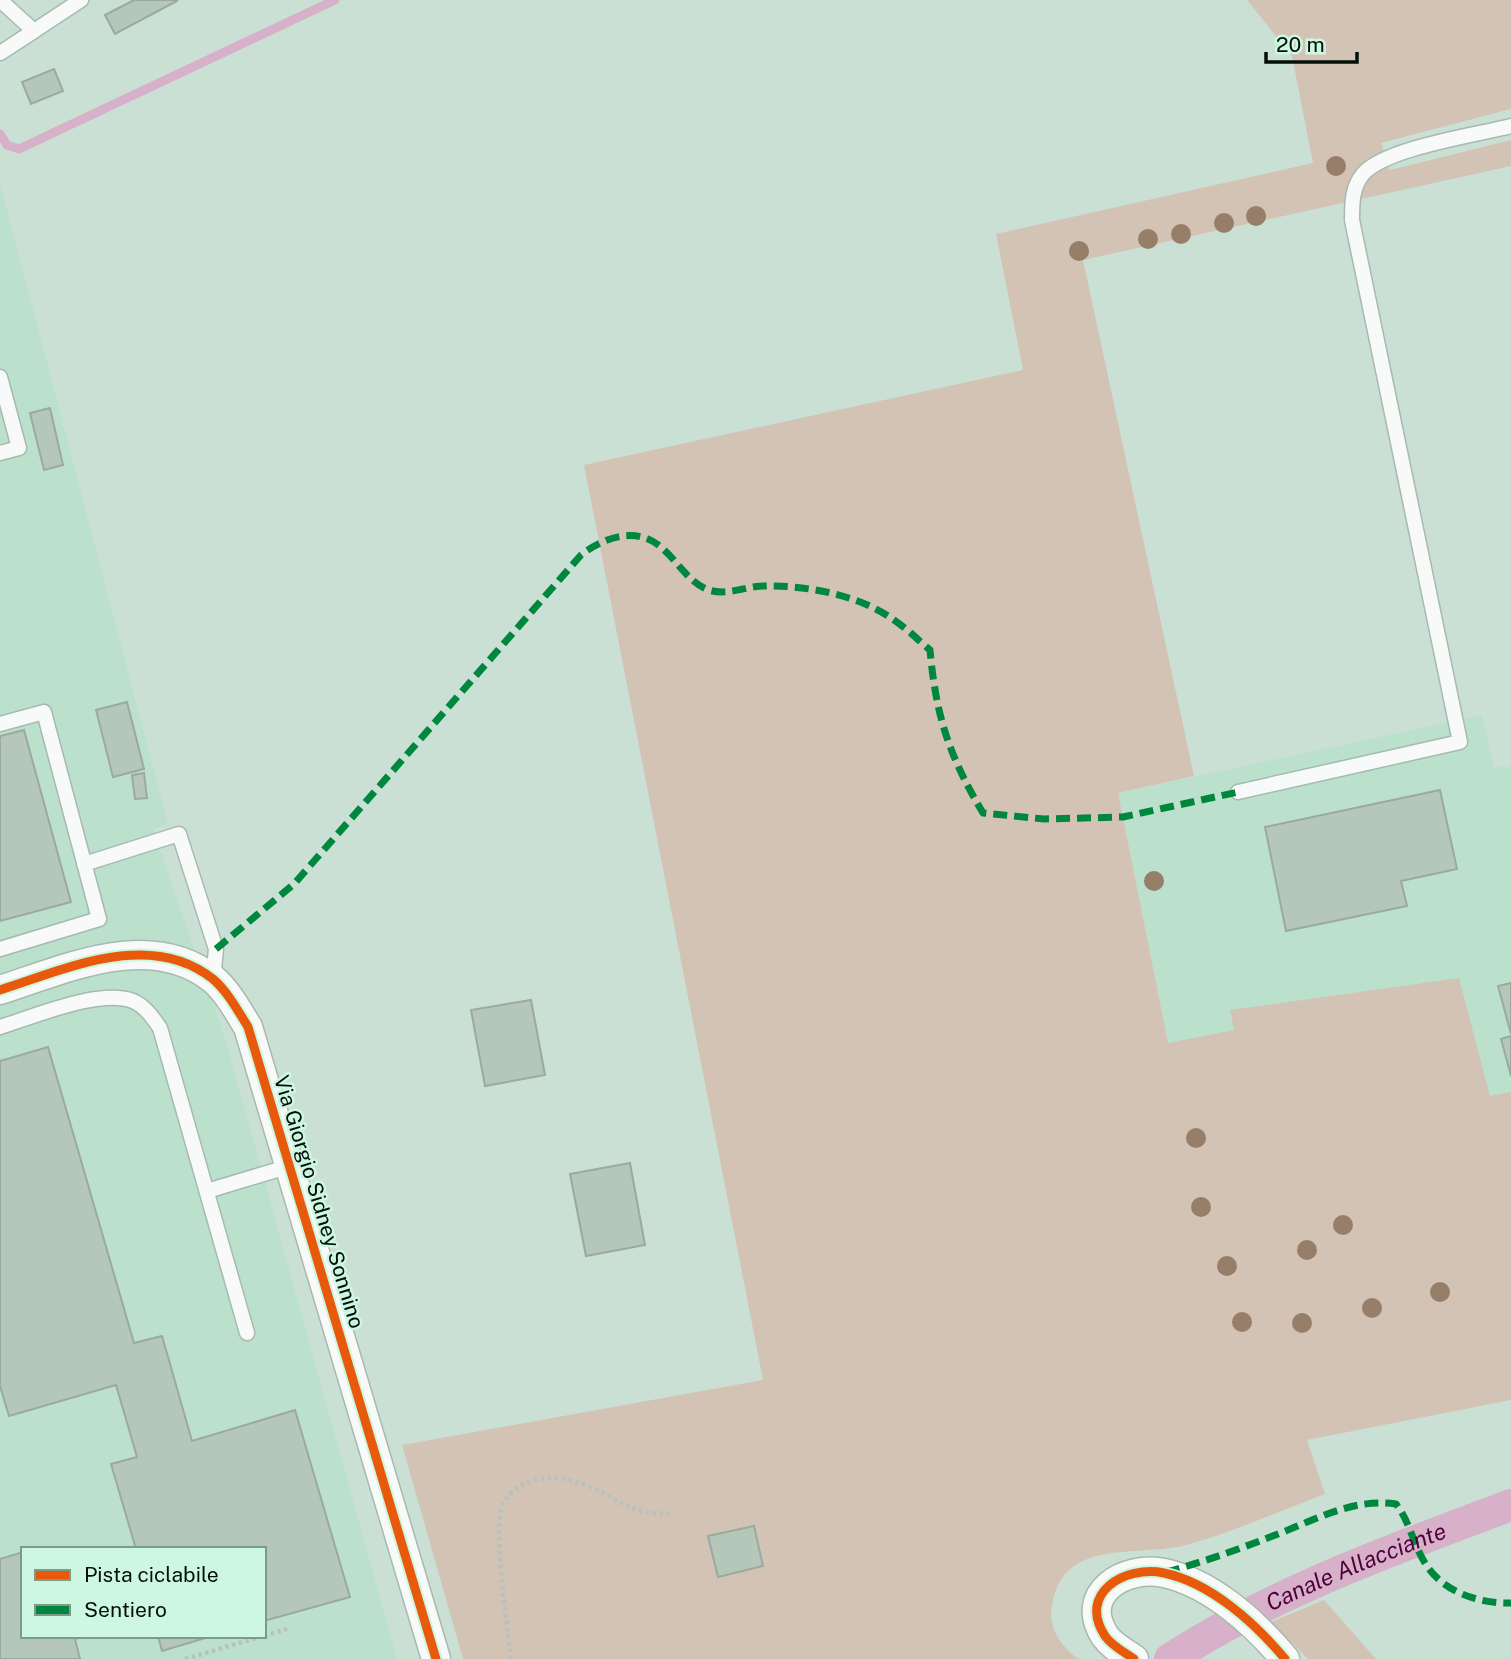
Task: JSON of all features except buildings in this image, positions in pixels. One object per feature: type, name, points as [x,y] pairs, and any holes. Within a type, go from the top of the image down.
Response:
[{"type":"street","name":"Via Giorgio Sidney Sonnino","points":[[0,990],[98,959],[150,954],[180,961],[213,979],[232,1001],[248,1027],[436,1659]]},
{"type":"street","points":[[1134,1659],[1111,1643],[1099,1620],[1101,1598],[1119,1576],[1135,1572],[1163,1573],[1189,1581],[1222,1601],[1258,1629],[1285,1659]]},
{"type":"lane","points":[[0,0],[34,31]]},
{"type":"lane","points":[[0,53],[80,0]]},
{"type":"lane","points":[[1238,792],[1460,742],[1352,220],[1356,186],[1370,167],[1385,157],[1511,126]]},
{"type":"lane","points":[[0,377],[19,448],[0,453]]},
{"type":"lane","points":[[0,724],[44,712],[99,919],[0,949]]},
{"type":"lane","points":[[84,864],[179,834],[216,949],[213,979]]},
{"type":"lane","points":[[0,1027],[80,1003],[105,999],[132,1001],[147,1011],[160,1028],[247,1333]]},
{"type":"lane","points":[[207,1191],[290,1166]]},
{"type":"path","points":[[511,1659],[501,1573],[500,1525],[503,1506],[516,1487],[548,1476],[583,1484],[624,1507],[648,1515],[673,1513]]},
{"type":"path","points":[[266,1635],[287,1629]]},
{"type":"path","points":[[186,1659],[257,1638]]},
{"type":"shaded area","points":[[1247,0],[1511,0],[1511,109],[1381,143],[1390,170],[1511,140],[1511,166],[1083,260],[1194,776],[1118,793],[1168,1043],[1234,1030],[1230,1010],[1459,978],[1490,1096],[1511,1092],[1511,1400],[1307,1440],[1325,1494],[1190,1544],[1107,1554],[1088,1559],[1072,1568],[1059,1583],[1051,1614],[1057,1635],[1078,1659],[463,1659],[402,1445],[763,1380],[584,465],[1023,370],[996,234],[1313,163],[1292,56]]},
{"type":"shaded area","points":[[0,183],[168,824],[153,829],[225,1038],[397,1659],[0,1659]]},
{"type":"shaded area","points":[[1482,715],[1494,767],[1511,767],[1511,1092],[1490,1096],[1230,1010],[1234,1030],[1168,1043],[1118,793]]},
{"type":"shaded area","points":[[1324,1600],[1376,1659],[1308,1659],[1271,1622]]},
{"type":"waterway","points":[[0,134],[7,145],[19,149],[335,0]]},
{"type":"waterway","name":"Canale Allacciante","points":[[1170,1659],[1252,1612],[1336,1573],[1511,1505]]},
{"type":"marked path","points":[[216,949],[294,884],[581,555],[600,543],[621,536],[643,537],[653,542],[706,589],[721,592],[757,586],[811,589],[860,602],[899,623],[930,650],[936,695],[946,735],[961,773],[983,813],[1044,819],[1123,817],[1238,792]]},
{"type":"marked path","points":[[1166,1572],[1237,1550],[1336,1511],[1365,1504],[1396,1504],[1425,1563],[1441,1582],[1475,1598],[1511,1603]]},
{"type":"cycle path","points":[[0,990],[80,964],[135,955],[162,957],[188,964],[213,979],[232,1002],[248,1027],[436,1659]]},
{"type":"cycle path","points":[[1134,1659],[1105,1636],[1098,1621],[1097,1607],[1101,1595],[1109,1585],[1134,1573],[1149,1572],[1181,1578],[1215,1595],[1246,1619],[1285,1659]]}]
